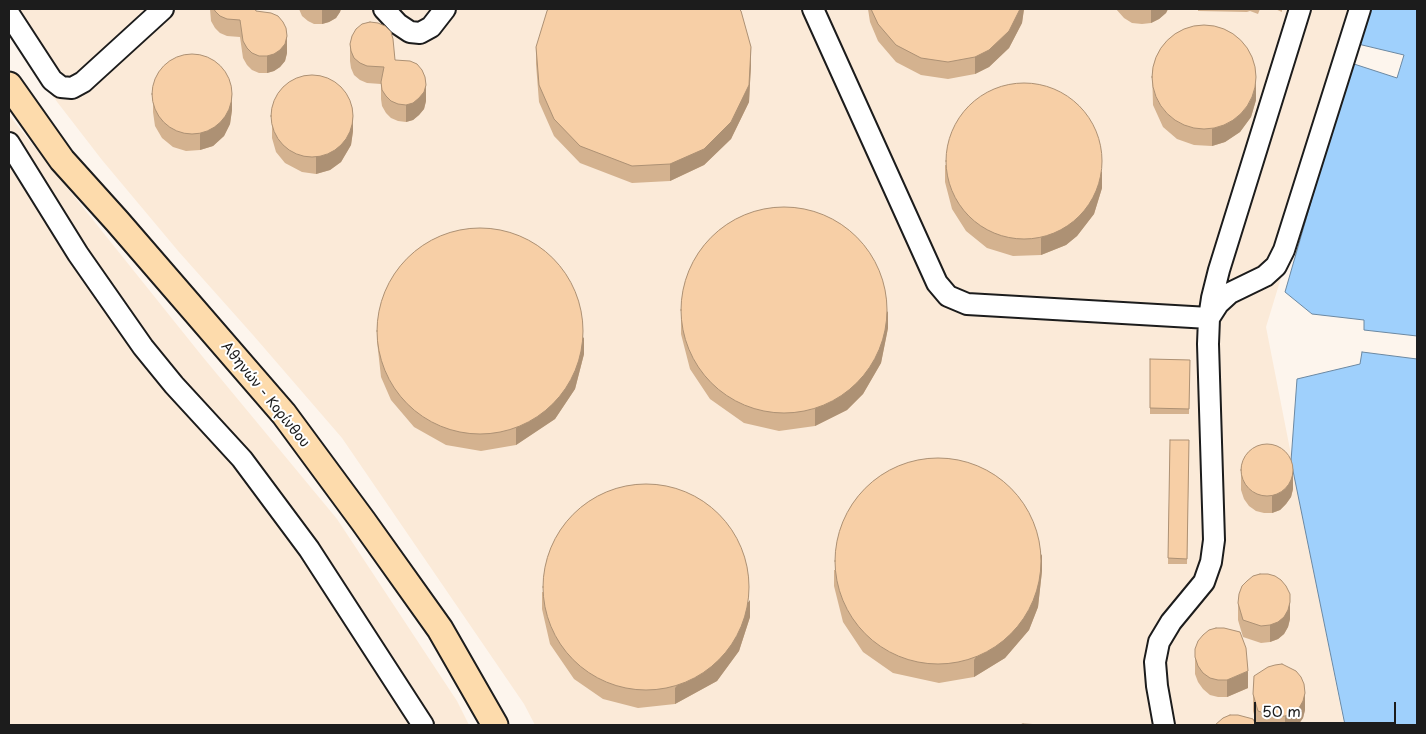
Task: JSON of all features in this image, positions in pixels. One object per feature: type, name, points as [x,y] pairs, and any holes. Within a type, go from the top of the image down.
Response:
[{"type":"main road","name":"Αθηνών - Κορίνθου","points":[[9,85],[62,160],[284,414],[440,629],[495,725]]},
{"type":"lane","points":[[9,14],[52,80],[61,87],[72,88],[83,82],[162,9]]},
{"type":"lane","points":[[384,9],[398,24],[410,32],[420,33],[431,27],[445,9]]},
{"type":"lane","points":[[813,9],[936,283],[948,296],[967,304],[1209,318]]},
{"type":"lane","points":[[1164,725],[1155,662],[1159,642],[1171,622],[1204,582],[1211,562],[1213,548],[1208,370],[1209,318],[1212,298],[1300,9]]},
{"type":"lane","points":[[1209,318],[1218,304],[1230,293],[1265,276],[1276,266],[1280,258],[1360,9]]},
{"type":"lane","points":[[9,143],[78,254],[143,346],[174,385],[242,459],[310,549],[422,725]]},
{"type":"shaded area","points":[[9,9],[1363,9],[1266,327],[1344,725],[535,725],[524,704],[342,438],[179,252],[102,160],[34,72],[9,29]]},
{"type":"shaded area","points":[[9,115],[202,356],[337,519],[457,701],[469,725],[9,725]]},
{"type":"water","points":[[1369,9],[1417,9],[1417,336],[1364,330],[1364,320],[1312,314],[1285,292],[1351,63],[1397,78],[1404,55],[1358,44]]},
{"type":"water","points":[[1362,352],[1417,359],[1417,725],[1345,725],[1291,461],[1297,379],[1360,364]]},
{"type":"building","points":[[214,9],[255,9],[256,11],[278,16],[286,28],[285,44],[274,54],[267,56],[259,56],[252,53],[243,41],[240,20],[227,19],[220,16]]},
{"type":"building","points":[[548,9],[739,9],[751,47],[749,85],[731,122],[704,149],[670,164],[632,166],[580,146],[554,119],[539,85],[536,47]]},
{"type":"building","points":[[871,9],[1020,9],[1009,31],[989,50],[975,57],[948,62],[921,58],[896,45],[878,24]]},
{"type":"building","points":[[370,22],[385,26],[391,32],[395,60],[410,61],[417,64],[422,70],[426,85],[424,92],[413,103],[406,105],[391,101],[382,90],[381,82],[384,67],[367,66],[354,58],[350,44],[352,36],[362,24]]},
{"type":"building","points":[[1204,25],[1224,29],[1241,40],[1252,57],[1256,77],[1252,97],[1241,114],[1224,125],[1204,129],[1184,125],[1167,114],[1156,97],[1152,77],[1156,57],[1167,40],[1184,29]]},
{"type":"building","points":[[192,54],[207,57],[220,66],[229,79],[232,94],[229,109],[220,122],[207,131],[192,134],[177,131],[164,122],[155,109],[152,94],[155,79],[164,66],[177,57]]},
{"type":"building","points":[[312,75],[328,79],[341,87],[349,100],[353,116],[349,132],[341,145],[328,153],[312,157],[296,153],[283,145],[275,132],[271,116],[275,100],[283,87],[296,79]]},
{"type":"building","points":[[1016,83],[1032,83],[1047,86],[1061,92],[1074,100],[1085,111],[1099,138],[1102,161],[1101,176],[1093,198],[1085,211],[1074,222],[1047,236],[1032,239],[1016,239],[1001,236],[987,230],[974,222],[963,211],[949,184],[946,169],[946,153],[949,138],[955,124],[963,111],[974,100],[1001,86]]},
{"type":"building","points":[[784,207],[804,209],[823,215],[832,219],[857,237],[875,262],[879,271],[885,290],[887,310],[885,330],[879,349],[875,358],[857,383],[832,401],[823,405],[804,411],[784,413],[764,411],[745,405],[736,401],[711,383],[693,358],[689,349],[683,330],[681,310],[683,290],[689,271],[693,262],[711,237],[736,219],[745,215],[764,209]]},
{"type":"building","points":[[480,228],[500,230],[519,236],[528,240],[553,258],[571,283],[575,292],[581,311],[583,331],[581,351],[575,370],[571,379],[553,404],[528,422],[519,426],[500,432],[480,434],[460,432],[441,426],[432,422],[407,404],[389,379],[385,370],[379,351],[377,331],[379,311],[385,292],[389,283],[407,258],[432,240],[441,236],[460,230]]},
{"type":"building","points":[[1150,359],[1190,360],[1189,409],[1150,408]]},
{"type":"building","points":[[1170,440],[1189,440],[1187,559],[1168,558]]},
{"type":"building","points":[[1267,444],[1277,446],[1285,452],[1291,460],[1293,470],[1291,480],[1285,488],[1277,494],[1267,496],[1257,494],[1249,488],[1243,480],[1241,470],[1243,460],[1249,452],[1257,446]]},
{"type":"building","points":[[948,458],[978,465],[1004,481],[1018,495],[1034,521],[1040,541],[1040,581],[1034,601],[1018,627],[1004,641],[978,657],[958,663],[928,664],[898,657],[872,641],[858,627],[842,601],[836,581],[835,551],[842,521],[858,495],[872,481],[898,465],[918,459]]},
{"type":"building","points":[[636,484],[656,484],[676,488],[695,496],[712,507],[726,521],[737,538],[745,557],[749,587],[745,617],[737,636],[726,653],[712,667],[695,678],[676,686],[656,690],[636,690],[616,686],[597,678],[580,667],[566,653],[555,636],[547,617],[543,597],[543,577],[547,557],[555,538],[566,521],[580,507],[597,496],[616,488]]},
{"type":"building","points":[[1260,574],[1275,576],[1281,580],[1290,594],[1288,610],[1284,617],[1278,622],[1261,626],[1243,620],[1238,603],[1242,586],[1253,576]]},
{"type":"building","points":[[1216,628],[1240,632],[1246,648],[1248,671],[1227,680],[1210,678],[1203,673],[1195,657],[1195,649],[1203,635],[1209,630]]},
{"type":"building","points":[[1282,664],[1296,671],[1301,677],[1305,693],[1299,708],[1285,716],[1276,717],[1258,711],[1253,694],[1254,676],[1268,667]]},
{"type":"building","points":[[1230,715],[1253,719],[1256,725],[1215,725]]}]
